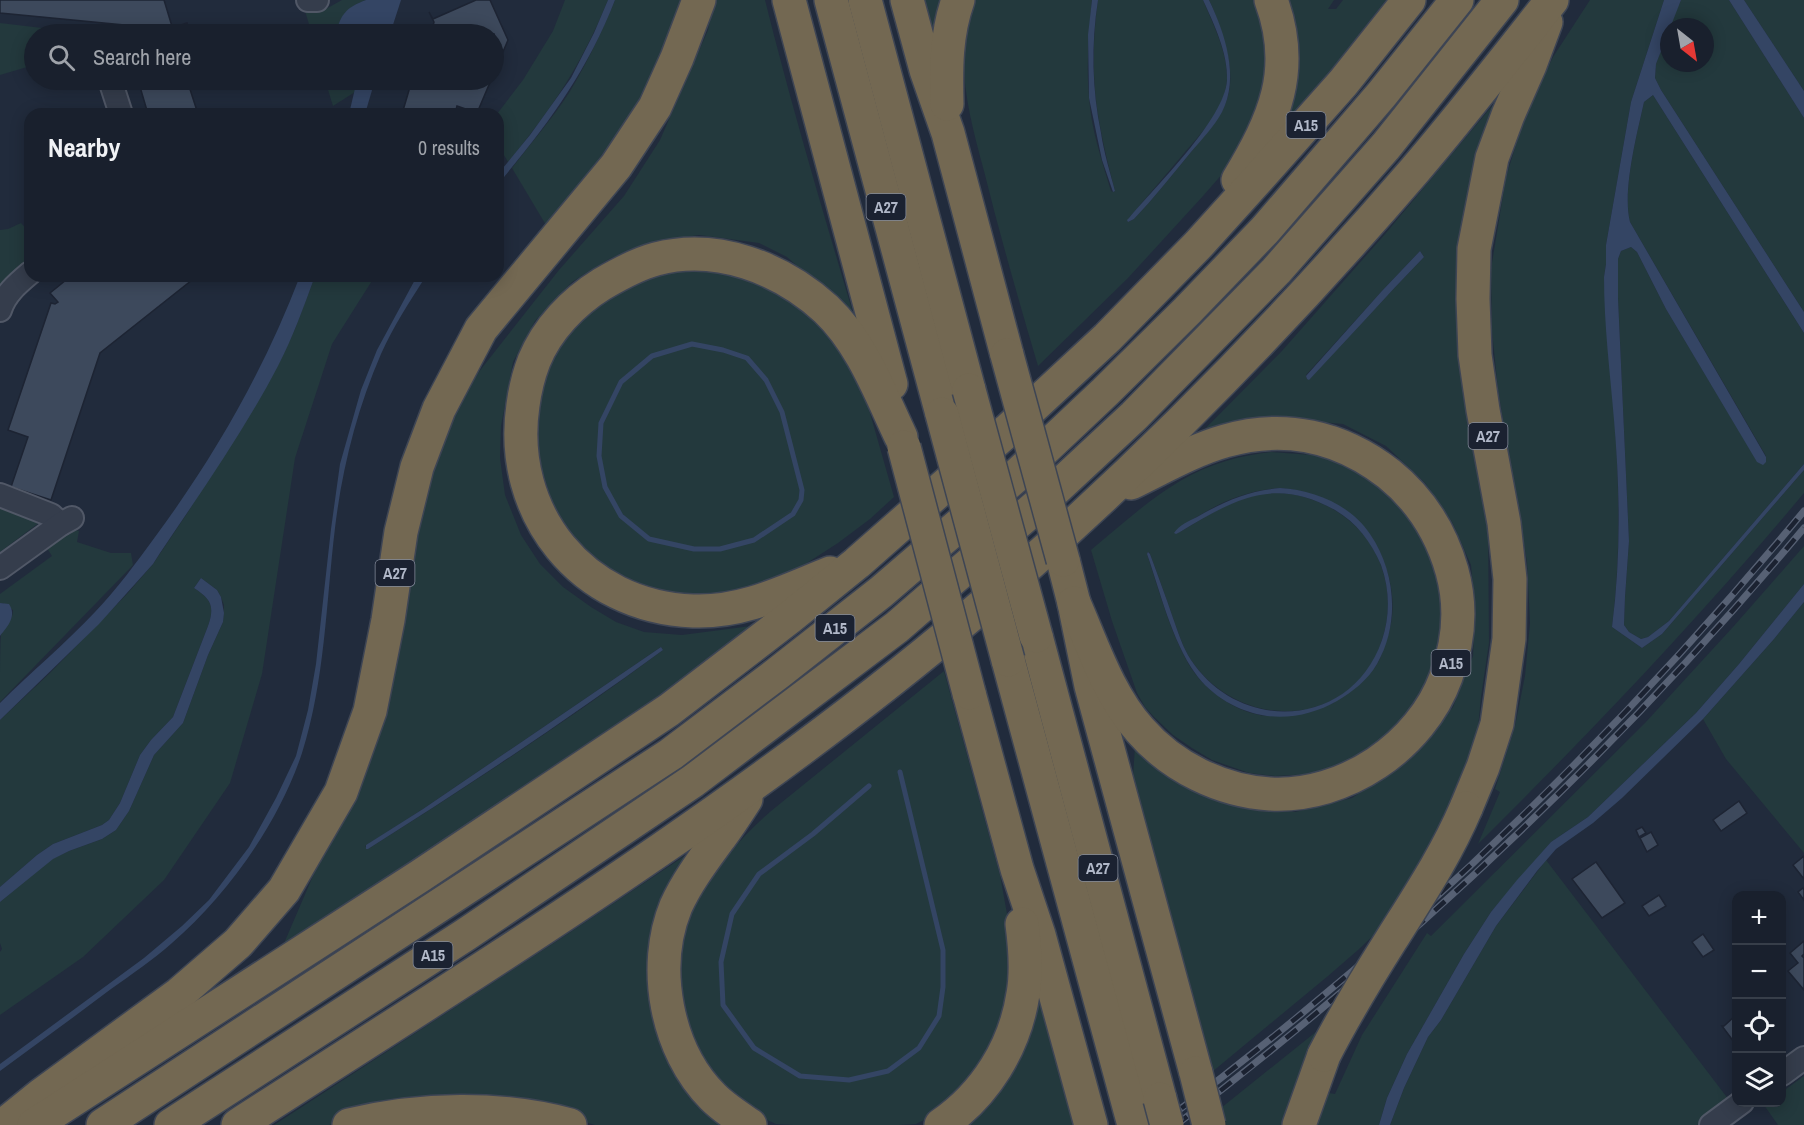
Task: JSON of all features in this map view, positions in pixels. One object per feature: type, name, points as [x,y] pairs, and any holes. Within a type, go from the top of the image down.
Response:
[{"type":"highway","name":"A27","points":[[4,1125],[41,1095],[179,994],[238,943],[284,890],[341,792],[370,711],[388,620],[401,532],[417,467],[440,409],[481,329],[616,166],[655,107],[699,0]]},
{"type":"highway","name":"A27","points":[[789,0],[887,366],[902,442],[969,693],[1091,1125]]},
{"type":"highway","name":"A27","points":[[831,0],[1133,1122]]},
{"type":"highway","name":"A27","points":[[865,0],[1164,1112]]},
{"type":"highway","name":"A27","points":[[907,0],[926,70],[948,133],[1074,603],[1091,686],[1209,1125]]},
{"type":"highway","name":"A27","points":[[948,133],[946,66],[951,21],[958,0]]},
{"type":"highway","points":[[1198,245],[1260,143],[1276,104],[1282,72],[1282,57],[1276,11],[1271,0]]},
{"type":"highway","name":"A15","points":[[34,1125],[420,876],[669,710],[857,563],[1047,395],[1107,338],[1198,245],[1343,83],[1409,0]]},
{"type":"highway","name":"A15","points":[[103,1125],[671,754],[881,592],[1016,476],[1187,311],[1265,230],[1382,94],[1457,0]]},
{"type":"highway","name":"A15","points":[[171,1125],[465,935],[693,781],[897,627],[1047,497],[1134,416],[1276,271],[1386,146],[1502,0]]},
{"type":"highway","name":"A27","points":[[1299,1125],[1324,1055],[1366,979],[1453,839],[1483,767],[1497,724],[1509,639],[1510,579],[1504,523],[1475,355],[1474,249],[1492,158],[1530,66],[1553,0]]},
{"type":"highway","name":"A15","points":[[238,1125],[510,949],[756,784],[970,616],[1102,497],[1249,352],[1417,168],[1553,0]]},
{"type":"highway","name":"A15","points":[[857,563],[762,601],[739,608],[717,611],[674,610],[650,605],[623,595],[601,583],[581,569],[561,548],[540,515],[530,493],[523,464],[520,425],[525,394],[534,362],[547,337],[569,309],[597,287],[624,271],[656,259],[680,255],[705,255],[739,260],[784,278],[827,310],[860,351],[902,442]]},
{"type":"highway","name":"A15","points":[[1074,603],[1108,682],[1143,734],[1163,753],[1185,768],[1230,788],[1249,792],[1272,794],[1316,789],[1344,781],[1370,767],[1394,751],[1414,731],[1432,707],[1452,660],[1457,639],[1457,596],[1448,556],[1439,536],[1416,499],[1381,468],[1352,450],[1316,437],[1276,434],[1249,436],[1213,446],[1102,497]]},
{"type":"highway","points":[[750,1125],[714,1098],[696,1077],[682,1053],[665,996],[664,966],[667,935],[687,883],[756,784]]},
{"type":"highway","name":"A27","points":[[941,1125],[956,1115],[993,1074],[1011,1040],[1023,994],[1024,974],[1024,939],[1017,869]]},
{"type":"highway","points":[[349,1125],[409,1115],[466,1112],[530,1116],[570,1125]]},
{"type":"street","points":[[308,0],[317,0]]},
{"type":"street","points":[[113,90],[119,108]]},
{"type":"street","points":[[0,310],[7,294],[24,278]]},
{"type":"street","points":[[0,495],[66,521],[0,568]]},
{"type":"street","points":[[1786,1071],[1804,1058]]},
{"type":"street","points":[[1711,1125],[1735,1107]]},
{"type":"green space","points":[[342,0],[366,0],[346,12],[339,24],[309,24],[305,11],[324,10]]},
{"type":"green space","points":[[565,0],[608,0],[588,45],[565,85],[508,162],[504,155],[504,108],[502,108],[523,80],[553,31]]},
{"type":"green space","points":[[615,0],[682,0],[662,54],[635,106],[604,152],[546,225],[512,168],[569,93],[594,47]]},
{"type":"green space","points":[[714,0],[765,0],[798,125],[859,333],[825,291],[787,257],[759,243],[699,235],[653,242],[609,259],[572,282],[535,321],[513,362],[501,426],[500,458],[505,495],[521,535],[540,564],[563,587],[591,607],[616,622],[644,632],[682,635],[759,625],[584,753],[282,948],[373,736],[411,533],[449,420],[478,373],[559,270],[624,196],[660,140],[708,30]],"holes":[[[661,647],[663,650],[554,728],[480,777],[368,849],[365,846]]]},
{"type":"green space","points":[[920,0],[942,0],[935,55]]},
{"type":"green space","points":[[975,0],[1092,0],[1088,61],[1090,109],[1094,133],[1113,192],[1115,191],[1101,129],[1094,81],[1094,40],[1098,0],[1203,0],[1225,59],[1227,80],[1225,91],[1210,122],[1128,222],[1134,219],[1163,186],[1211,128],[1225,105],[1229,93],[1229,65],[1221,30],[1209,0],[1258,0],[1268,53],[1257,118],[1224,172],[1128,278],[1038,366],[997,220],[969,108],[964,76],[964,44]]},
{"type":"green space","points":[[1284,0],[1334,0],[1328,9],[1336,9],[1343,0],[1386,0],[1244,181]]},
{"type":"green space","points":[[1590,0],[1664,0],[1631,102],[1606,245],[1604,277],[1617,452],[1618,496],[1618,540],[1612,627],[1642,648],[1662,634],[1804,470],[1804,493],[1726,584],[1645,672],[1478,844],[1500,792],[1495,789],[1515,726],[1525,676],[1530,623],[1527,562],[1498,390],[1492,331],[1491,269],[1506,177],[1526,112],[1553,57]]},
{"type":"green space","points":[[1681,0],[1729,0],[1804,118],[1804,312],[1655,78],[1660,53],[1660,72],[1714,72],[1714,18],[1673,18]]},
{"type":"green space","points":[[1744,0],[1804,0],[1804,91]]},
{"type":"green space","points":[[0,23],[24,26],[24,68],[0,75]]},
{"type":"green space","points":[[1507,88],[1470,198],[1488,524],[1489,643],[1473,781],[1396,914],[1328,976],[1212,1072],[1133,777],[1135,746],[1225,802],[1295,812],[1352,798],[1410,759],[1453,707],[1473,656],[1475,610],[1471,565],[1452,522],[1425,483],[1386,446],[1343,424],[1274,418],[1188,446],[1281,352],[1386,233]],"holes":[[[1420,251],[1424,257],[1324,364],[1307,379],[1306,375]]]},
{"type":"green space","points":[[328,90],[355,90],[355,92],[333,106]]},
{"type":"green space","points":[[1653,95],[1804,333],[1804,464],[1669,621],[1648,637],[1641,639],[1629,632],[1624,625],[1629,541],[1618,298],[1618,259],[1621,251],[1631,247],[1637,252],[1666,309],[1757,461],[1766,462],[1766,456],[1630,222],[1628,195],[1631,162],[1644,102]]},
{"type":"green space","points":[[21,223],[24,226],[24,272],[0,296],[0,230]]},
{"type":"green space","points":[[702,267],[785,290],[836,339],[870,404],[868,406],[894,497],[838,543],[790,574],[766,586],[698,599],[637,586],[600,563],[576,541],[552,502],[542,470],[538,445],[539,389],[554,353],[587,310],[638,279]]},
{"type":"green space","points":[[313,282],[371,282],[332,344],[295,458],[262,674],[230,783],[164,880],[83,957],[0,1015],[0,952],[2,949],[0,902],[52,859],[102,839],[116,830],[129,811],[154,755],[183,723],[223,622],[224,605],[217,590],[201,578],[194,588],[210,604],[211,613],[208,626],[173,717],[140,755],[120,803],[109,820],[102,825],[53,844],[0,887],[0,720],[50,673],[153,564],[188,512],[277,367],[295,329]]},
{"type":"green space","points":[[1271,452],[1327,456],[1363,471],[1406,509],[1440,575],[1443,636],[1423,694],[1389,736],[1350,762],[1313,774],[1275,776],[1249,773],[1212,760],[1173,735],[1154,717],[1137,693],[1091,550],[1154,498],[1188,476],[1232,459]],"holes":[[[1280,488],[1299,491],[1333,503],[1347,512],[1372,538],[1389,580],[1393,605],[1390,630],[1375,667],[1370,673],[1333,703],[1285,715],[1250,713],[1230,704],[1212,691],[1189,664],[1174,634],[1147,554],[1149,552],[1186,650],[1191,660],[1208,680],[1229,696],[1252,706],[1276,711],[1300,710],[1324,704],[1346,692],[1366,673],[1374,662],[1387,621],[1386,583],[1381,565],[1373,548],[1362,533],[1348,519],[1331,508],[1310,499],[1290,494],[1271,493],[1235,502],[1180,532],[1192,519],[1240,496]]]},
{"type":"green space","points":[[0,504],[44,519],[0,552]]},
{"type":"green space","points":[[71,529],[79,531],[77,542],[111,553],[131,553],[133,565],[0,702],[1,635],[12,617],[13,610],[0,603],[0,594],[52,556],[45,545]]},
{"type":"green space","points":[[1804,546],[1804,584],[1739,664],[1696,713],[1588,817],[1551,842],[1491,912],[1464,954],[1407,1054],[1387,1098],[1379,1125],[1317,1125],[1329,1093],[1335,1094],[1362,1035],[1427,933],[1431,936],[1645,723]]},
{"type":"green space","points":[[1804,602],[1804,853],[1726,759],[1703,719]]},
{"type":"green space","points":[[944,671],[1000,875],[1009,925],[1010,957],[999,1028],[976,1072],[928,1118],[916,1124],[776,1124],[738,1100],[722,1083],[708,1065],[688,1024],[682,1002],[679,963],[689,914],[707,881],[719,865],[759,822]]},
{"type":"green space","points":[[704,843],[657,970],[737,1125],[595,1125],[585,1122],[358,1118],[329,1125],[274,1125],[560,939]]},
{"type":"green space","points":[[1546,860],[1729,1100],[1697,1125],[1390,1125],[1404,1088],[1428,1037],[1441,1020],[1496,926]]},
{"type":"green space","points":[[1032,973],[1076,1125],[954,1125]]},
{"type":"green space","points":[[1327,1023],[1292,1125],[1226,1125],[1221,1108]]},
{"type":"green space","points":[[1804,1076],[1804,1125],[1778,1125],[1765,1107],[1786,1107],[1786,1089]]},
{"type":"water","points":[[366,0],[401,0],[393,24],[339,24],[345,12]]},
{"type":"water","points":[[608,0],[615,0],[579,75],[533,141],[504,177],[504,167],[571,78]]},
{"type":"water","points":[[1092,0],[1098,0],[1094,84],[1104,148],[1115,191],[1113,192],[1102,160],[1089,98],[1088,35]]},
{"type":"water","points":[[1203,0],[1209,0],[1225,41],[1230,70],[1227,99],[1222,112],[1208,133],[1149,203],[1134,219],[1128,222],[1127,220],[1202,133],[1223,96],[1227,80],[1225,59],[1220,39]]},
{"type":"water","points":[[1664,0],[1681,0],[1674,18],[1660,18],[1660,54],[1656,64],[1655,78],[1804,312],[1804,333],[1653,95],[1644,102],[1631,162],[1628,195],[1630,222],[1766,457],[1766,462],[1763,465],[1757,462],[1666,309],[1637,252],[1631,247],[1621,251],[1618,259],[1618,298],[1629,541],[1624,625],[1629,632],[1641,639],[1648,637],[1669,621],[1804,464],[1804,470],[1662,634],[1642,648],[1612,627],[1617,575],[1618,498],[1604,277],[1606,245],[1631,102]]},
{"type":"water","points":[[1729,0],[1744,0],[1804,91],[1804,118]]},
{"type":"water","points":[[355,90],[372,90],[367,108],[350,108]]},
{"type":"water","points":[[1420,251],[1424,257],[1309,380],[1307,379],[1306,376]]},
{"type":"water","points":[[298,282],[313,282],[293,333],[265,390],[237,438],[153,564],[99,624],[0,720],[0,703],[103,603],[119,585],[177,506],[237,411],[286,311]]},
{"type":"water","points":[[414,282],[422,282],[396,324],[372,375],[346,462],[338,506],[316,698],[302,753],[280,805],[249,856],[231,880],[212,903],[172,943],[0,1071],[0,1064],[144,958],[209,900],[249,847],[276,798],[296,756],[308,710],[316,664],[340,464],[361,390],[377,350]]},
{"type":"water","points":[[1280,488],[1306,492],[1331,501],[1353,515],[1362,524],[1379,549],[1385,565],[1390,581],[1392,615],[1389,632],[1377,664],[1359,685],[1321,709],[1295,716],[1276,717],[1246,711],[1226,702],[1209,689],[1195,673],[1173,631],[1147,554],[1148,552],[1150,554],[1179,634],[1191,660],[1212,684],[1238,701],[1265,710],[1294,711],[1322,705],[1347,691],[1367,669],[1385,631],[1388,603],[1384,574],[1377,557],[1362,534],[1335,510],[1293,494],[1274,493],[1237,502],[1174,533],[1184,523],[1227,502],[1247,494]]},
{"type":"water","points":[[201,578],[217,590],[221,597],[223,622],[183,723],[154,755],[129,811],[116,830],[102,839],[53,859],[0,902],[0,887],[37,855],[53,844],[102,825],[109,820],[120,803],[140,755],[173,717],[208,626],[211,613],[210,604],[194,588]]},
{"type":"water","points":[[1804,584],[1804,602],[1703,719],[1622,798],[1593,823],[1556,849],[1537,871],[1496,926],[1441,1020],[1428,1037],[1404,1088],[1390,1125],[1379,1125],[1387,1098],[1407,1054],[1464,954],[1491,912],[1551,842],[1588,817],[1696,713]]},
{"type":"water","points":[[0,603],[9,604],[12,617],[0,636]]},
{"type":"water","points":[[661,647],[663,650],[554,727],[366,849],[366,845],[423,809]]},
{"type":"building","points":[[0,0],[164,0],[171,24],[114,24],[0,13]]},
{"type":"building","points":[[476,0],[490,0],[501,24],[434,24],[429,12],[433,19]]},
{"type":"building","points":[[504,31],[508,40],[504,49]]},
{"type":"building","points":[[141,90],[190,90],[196,108],[146,108]]},
{"type":"building","points":[[409,90],[487,90],[479,108],[457,106],[456,108],[404,108]]},
{"type":"building","points":[[64,282],[189,282],[100,353],[51,500],[11,487],[28,437],[8,430],[51,303],[58,302],[50,293]]},
{"type":"building","points":[[1739,801],[1747,813],[1721,831],[1713,820]]},
{"type":"building","points":[[1642,827],[1646,833],[1639,837],[1636,830]]},
{"type":"building","points":[[1651,832],[1658,845],[1647,852],[1640,838]]},
{"type":"building","points":[[1804,856],[1804,879],[1793,865]]},
{"type":"building","points":[[1596,862],[1625,903],[1602,918],[1572,879]]},
{"type":"building","points":[[1803,888],[1804,890],[1804,900],[1798,892]]},
{"type":"building","points":[[1659,895],[1666,906],[1649,916],[1642,906]]},
{"type":"building","points":[[1703,934],[1714,950],[1703,957],[1692,942]]},
{"type":"building","points":[[1804,941],[1802,956],[1804,958],[1804,990],[1788,971],[1798,963],[1790,953]]},
{"type":"building","points":[[1732,1019],[1732,1039],[1722,1026]]},
{"type":"waterway","points":[[692,344],[723,350],[747,358],[766,380],[782,412],[802,490],[801,500],[793,514],[754,540],[720,549],[694,549],[649,539],[621,516],[605,487],[599,456],[601,423],[621,382],[652,356],[692,344]]},
{"type":"waterway","points":[[869,786],[813,834],[759,874],[732,914],[721,962],[723,1005],[754,1048],[800,1076],[849,1080],[888,1071],[919,1048],[939,1016],[943,987],[943,950],[900,772]]},
{"type":"railway","points":[[1159,1125],[1334,987],[1500,838],[1657,678],[1732,596],[1804,511]]},
{"type":"railway","points":[[1176,1125],[1345,989],[1507,844],[1660,690],[1804,528]]}]
